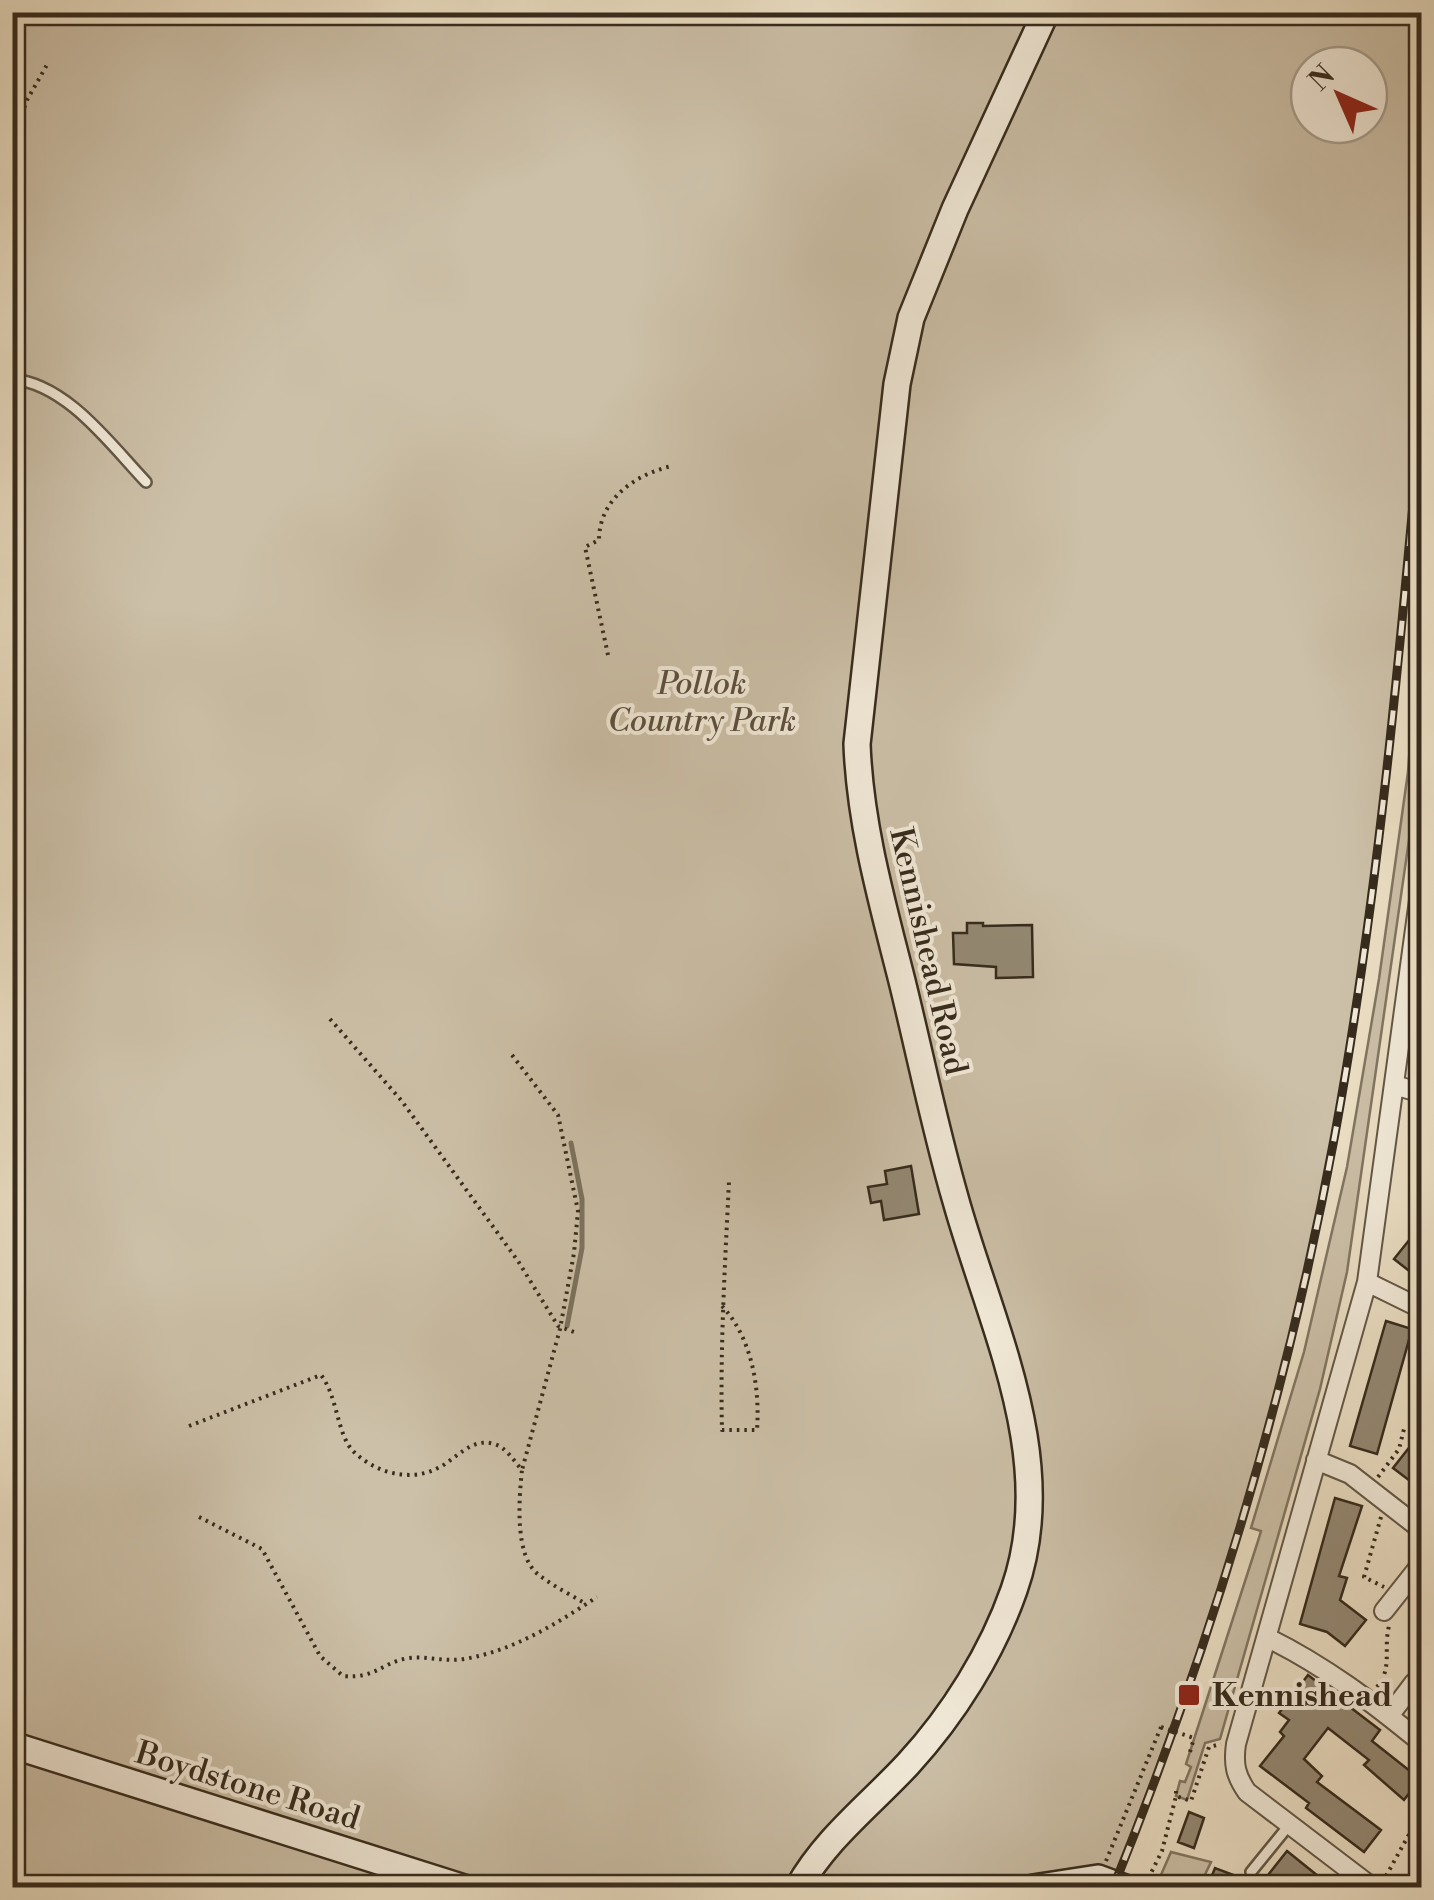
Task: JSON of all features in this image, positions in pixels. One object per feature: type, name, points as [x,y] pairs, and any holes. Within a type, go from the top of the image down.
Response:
[{"type":"street","name":"Kennishead Road","points":[[798,1888],[819,1856],[935,1732],[982,1659],[1015,1589],[1030,1516],[1032,1490],[1027,1450],[956,1202],[871,859],[857,744],[898,384],[911,318],[955,208],[1046,12]]},
{"type":"street","points":[[1375,1888],[1247,1792],[1237,1778],[1234,1763],[1236,1744],[1367,1282],[1421,889]]},
{"type":"street","points":[[1394,1085],[1422,1093]]},
{"type":"street","points":[[1367,1282],[1422,1309]]},
{"type":"street","points":[[1316,1460],[1350,1474],[1422,1530]]},
{"type":"street","points":[[1390,1603],[1422,1563]]},
{"type":"street","points":[[1268,1638],[1313,1661],[1422,1742]]},
{"type":"street","points":[[1390,1716],[1414,1683]]},
{"type":"street","name":"Boydstone Road","points":[[12,1745],[464,1888]]},
{"type":"street","points":[[819,1856],[817,1874],[822,1888]]},
{"type":"street","points":[[1033,1888],[1098,1878],[1125,1888]]},
{"type":"lane","points":[[12,379],[38,384],[61,395],[146,482]]},
{"type":"lane","points":[[1251,1872],[1290,1824]]},
{"type":"path","points":[[12,143],[27,100],[48,63]]},
{"type":"path","points":[[608,654],[585,548],[599,540],[604,510],[630,483],[646,472],[672,466]]},
{"type":"path","points":[[330,1019],[401,1100],[518,1261],[560,1329],[574,1332]]},
{"type":"path","points":[[512,1055],[558,1116],[574,1188],[577,1233],[560,1329],[522,1470],[518,1504],[525,1558],[537,1574],[586,1604]]},
{"type":"path","points":[[722,1306],[738,1327],[758,1389],[757,1430],[722,1430],[722,1306],[729,1182]]},
{"type":"path","points":[[189,1426],[321,1375],[331,1388],[350,1449],[392,1475],[438,1469],[466,1448],[480,1443],[504,1448],[522,1470]]},
{"type":"path","points":[[1369,1489],[1399,1449],[1405,1424],[1421,1416]]},
{"type":"path","points":[[1368,1699],[1387,1674],[1390,1603],[1364,1576],[1385,1502]]},
{"type":"path","points":[[199,1517],[262,1550],[320,1656],[343,1676],[371,1676],[410,1658],[443,1661],[484,1656],[533,1636],[597,1596]]},
{"type":"path","points":[[1098,1878],[1127,1817],[1161,1727],[1194,1738],[1190,1752]]},
{"type":"path","points":[[1143,1888],[1162,1851],[1176,1793],[1191,1801],[1208,1747],[1215,1743],[1236,1744]]},
{"type":"path","points":[[1375,1888],[1394,1866],[1422,1811]]},
{"type":"green space","name":"Pollok Country Park","points":[[12,13],[1421,13],[1422,373],[1418,457],[1387,773],[1340,1098],[1269,1418],[1224,1576],[1172,1732],[1113,1887],[13,1887]]},
{"type":"green space","points":[[1421,593],[1421,756],[1347,1272],[1320,1389],[1220,1739],[1205,1743],[1187,1800],[1176,1796],[1180,1781],[1185,1782],[1191,1767],[1186,1764],[1261,1531],[1251,1528],[1304,1352],[1347,1167],[1408,772]]},
{"type":"green space","points":[[1171,1852],[1211,1862],[1199,1887],[1157,1884]]},
{"type":"building","points":[[967,923],[1032,925],[1033,977],[996,978],[996,967],[954,964],[953,933],[967,933]]},
{"type":"building","points":[[911,1166],[919,1214],[884,1220],[881,1201],[871,1203],[868,1187],[887,1184],[885,1171]]},
{"type":"building","points":[[1422,1224],[1422,1281],[1394,1259]]},
{"type":"building","points":[[1386,1321],[1412,1329],[1377,1454],[1350,1446]]},
{"type":"building","points":[[1408,1449],[1422,1459],[1422,1490],[1393,1468]]},
{"type":"building","points":[[1335,1498],[1362,1506],[1339,1576],[1347,1578],[1340,1600],[1366,1620],[1345,1646],[1327,1632],[1300,1624]]},
{"type":"building","points":[[1308,1675],[1380,1730],[1372,1741],[1420,1779],[1404,1800],[1364,1765],[1369,1760],[1328,1728],[1304,1759],[1322,1776],[1317,1782],[1381,1830],[1364,1852],[1306,1808],[1309,1803],[1260,1766],[1284,1736],[1280,1732],[1289,1720],[1279,1713]]},
{"type":"building","points":[[1189,1812],[1204,1818],[1194,1848],[1178,1842]]},
{"type":"building","points":[[1287,1851],[1318,1876],[1309,1888],[1207,1888],[1215,1868],[1260,1885]]},
{"type":"waterway","points":[[567,1326],[582,1248],[582,1199],[571,1143]]},
{"type":"railway","points":[[1113,1888],[1214,1611],[1270,1421],[1316,1230],[1350,1043],[1376,861],[1422,405]]},
{"type":"place","name":"Kennishead","points":[[1189,1695]]}]
